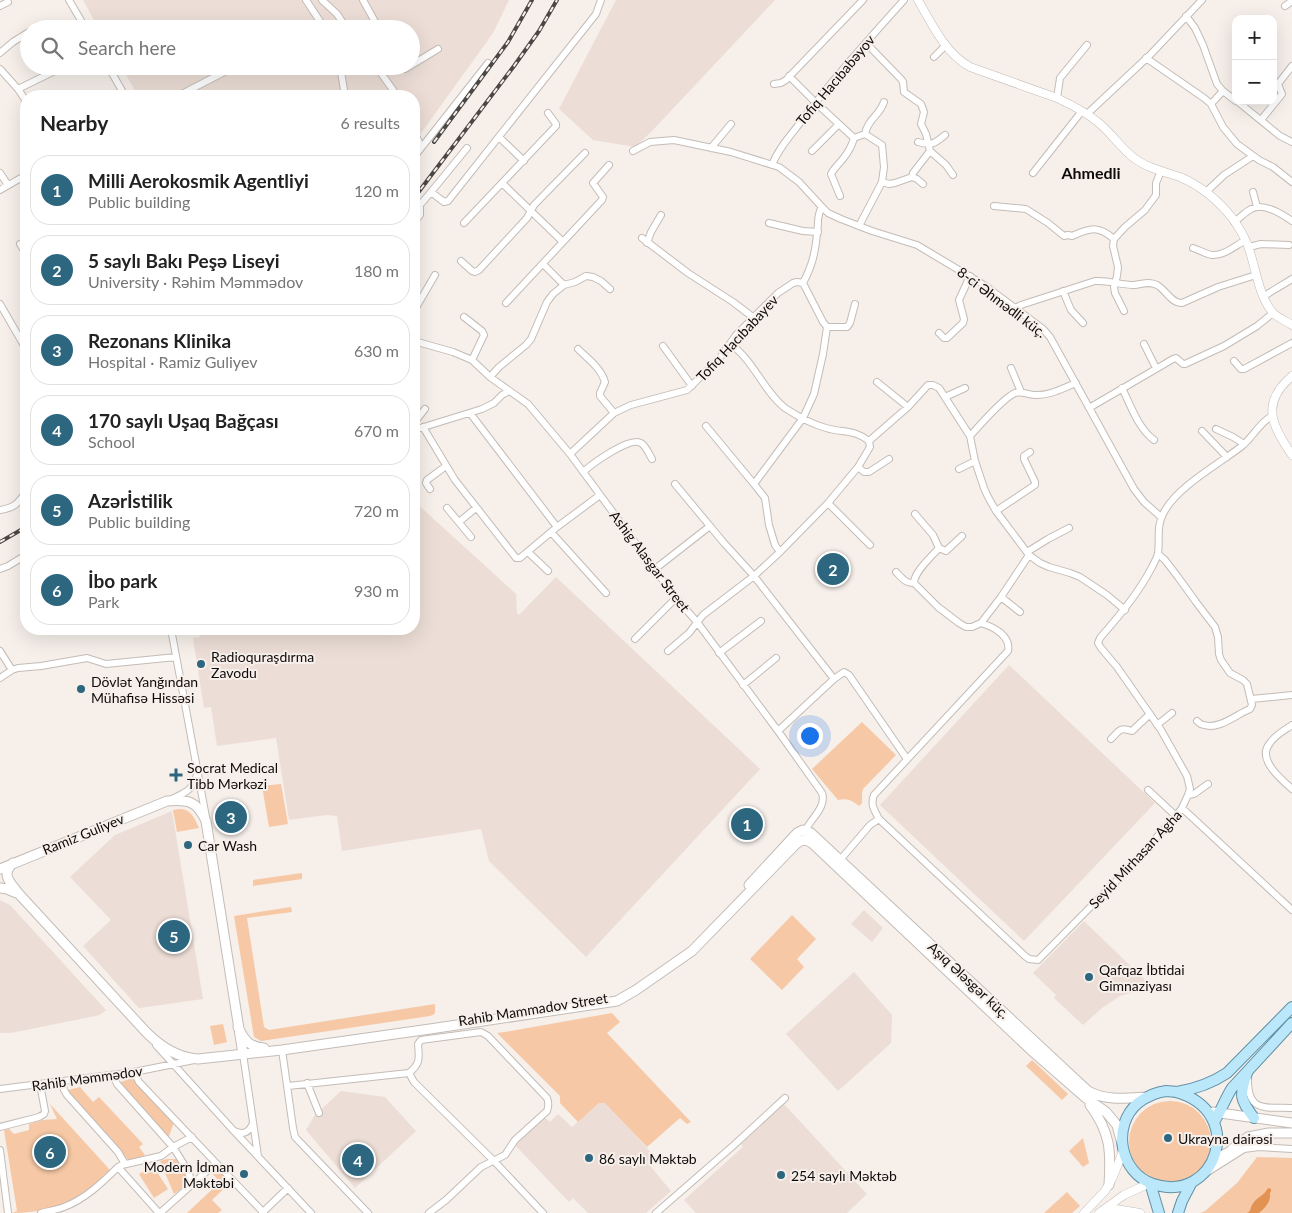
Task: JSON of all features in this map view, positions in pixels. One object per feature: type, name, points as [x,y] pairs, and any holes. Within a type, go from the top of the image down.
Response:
[{"type":"main road","points":[[167,801],[189,802],[199,808],[206,821],[243,1054]]},
{"type":"main road","name":"Ramiz Guliyev","points":[[0,869],[167,801]]},
{"type":"main road","name":"Rahib Mammadov Street","points":[[696,945],[794,836],[801,830],[804,830]]},
{"type":"main road","name":"Aşıq Ələsgər küç.","points":[[804,830],[813,834],[838,862],[1026,1045],[1086,1098],[1106,1112],[1117,1125],[1122,1147]]},
{"type":"main road","name":"Aşıq Ələsgər küç.","points":[[806,840],[838,862],[1088,1091],[1104,1097],[1147,1097]]},
{"type":"main road","name":"Rahib Mammadov Street","points":[[198,1059],[432,1034],[616,998],[696,945],[796,844],[806,840]]},
{"type":"main road","points":[[13,863],[7,870],[6,876],[19,894]]},
{"type":"main road","points":[[0,875],[146,1032],[161,1045],[176,1054],[190,1059],[198,1059]]},
{"type":"main road","points":[[0,888],[12,890],[19,894]]},
{"type":"main road","name":"Rahib Mammadov Street","points":[[238,1027],[242,1035],[254,1047],[266,1048],[616,998]]},
{"type":"main road","points":[[1176,1092],[1208,1084],[1227,1073],[1292,1007]]},
{"type":"main road","points":[[1178,1213],[1182,1201],[1196,1179],[1208,1168],[1213,1160],[1218,1143],[1217,1117],[1225,1098],[1248,1069],[1292,1023]]},
{"type":"main road","points":[[1248,1069],[1241,1095],[1254,1118]]},
{"type":"main road","points":[[1196,1179],[1182,1186],[1160,1186],[1150,1183],[1136,1173],[1126,1159],[1122,1147],[1122,1132],[1128,1117],[1138,1104],[1147,1097],[1166,1091],[1176,1092],[1187,1095],[1199,1102],[1217,1117],[1254,1118],[1292,1123]]},
{"type":"main road","points":[[1086,1098],[1098,1114],[1105,1129],[1110,1150],[1109,1185]]},
{"type":"main road","points":[[1213,1160],[1230,1152],[1248,1137],[1270,1133],[1292,1133]]},
{"type":"main road","points":[[1150,1183],[1159,1213]]},
{"type":"street","points":[[69,0],[81,20]]},
{"type":"street","points":[[306,0],[319,20]]},
{"type":"street","points":[[322,0],[340,20]]},
{"type":"street","points":[[363,0],[374,20]]},
{"type":"street","points":[[431,192],[444,202],[448,201],[596,14],[601,0]]},
{"type":"street","points":[[774,84],[781,83],[789,76],[862,0]]},
{"type":"street","name":"Tofiq Hacıbabəyov","points":[[772,165],[781,148],[838,73],[904,0]]},
{"type":"street","points":[[918,0],[946,45],[962,62],[970,67],[1057,98],[1100,124],[1134,158],[1160,171],[1194,184],[1206,192],[1227,212],[1247,243],[1268,307],[1273,313],[1292,325]]},
{"type":"street","points":[[1033,173],[1084,113],[1146,58],[1202,0]]},
{"type":"street","points":[[1285,6],[1292,1]]},
{"type":"street","points":[[0,6],[8,2]]},
{"type":"street","points":[[1186,16],[1195,28],[1203,45],[1217,84],[1232,98]]},
{"type":"street","points":[[0,53],[20,38]]},
{"type":"street","points":[[866,43],[903,82],[904,92],[921,104],[924,112],[921,124],[930,148]]},
{"type":"street","points":[[934,57],[946,45]]},
{"type":"street","points":[[1057,98],[1060,78],[1087,45]]},
{"type":"street","points":[[420,60],[438,49]]},
{"type":"street","points":[[1146,58],[1204,98],[1237,144],[1258,160],[1273,167],[1292,182]]},
{"type":"street","points":[[421,146],[488,63]]},
{"type":"street","points":[[1277,80],[1292,66]]},
{"type":"street","points":[[0,70],[20,92]]},
{"type":"street","points":[[18,89],[47,75]]},
{"type":"street","points":[[113,75],[122,90]]},
{"type":"street","points":[[190,90],[218,75]]},
{"type":"street","points":[[342,75],[344,90]]},
{"type":"street","points":[[382,75],[393,90]]},
{"type":"street","points":[[789,76],[854,138]]},
{"type":"street","points":[[1277,83],[1282,94],[1277,100]]},
{"type":"street","points":[[1210,104],[1223,91]]},
{"type":"street","points":[[866,134],[868,125],[884,102]]},
{"type":"street","points":[[1241,105],[1280,136],[1292,142]]},
{"type":"street","points":[[1261,120],[1273,105]]},
{"type":"street","points":[[464,223],[556,126],[548,113]]},
{"type":"street","points":[[711,148],[731,124]]},
{"type":"street","points":[[812,151],[839,124]]},
{"type":"street","points":[[840,196],[831,174],[832,171],[841,161],[854,138],[866,134]]},
{"type":"street","points":[[858,226],[882,182],[884,167],[882,145],[866,134]]},
{"type":"street","points":[[912,178],[913,173],[930,148],[945,135]]},
{"type":"street","points":[[498,136],[524,161]]},
{"type":"street","name":"8-ci Əhmədli küç.","points":[[632,151],[650,142],[674,140],[731,152],[779,167],[799,182],[822,208],[841,219],[917,245],[984,285],[1042,328],[1050,337],[1134,489],[1144,502],[1161,517]]},
{"type":"street","points":[[918,142],[930,148],[953,175]]},
{"type":"street","points":[[420,205],[467,148]]},
{"type":"street","points":[[461,261],[472,271],[479,270],[527,218],[534,205],[585,153]]},
{"type":"street","points":[[1206,192],[1224,175],[1253,156]]},
{"type":"street","points":[[506,303],[602,200],[603,197],[593,183],[609,165]]},
{"type":"street","points":[[1124,311],[1115,293],[1118,267],[1113,246],[1114,239],[1124,227],[1145,210],[1156,195],[1156,183],[1160,171]]},
{"type":"street","points":[[0,173],[8,185]]},
{"type":"street","points":[[0,190],[20,178]]},
{"type":"street","points":[[882,182],[889,184],[912,178],[917,179],[923,184]]},
{"type":"street","points":[[502,183],[563,242]]},
{"type":"street","points":[[1254,192],[1257,207]]},
{"type":"street","points":[[994,206],[1026,209],[1064,236],[1072,236],[1098,228],[1114,239]]},
{"type":"street","points":[[1234,222],[1251,209],[1257,207],[1277,211],[1292,221]]},
{"type":"street","points":[[754,484],[803,418],[814,394],[827,327],[803,283],[811,267],[818,232],[818,214],[822,208]]},
{"type":"street","points":[[661,215],[645,241],[688,274],[733,302],[754,318]]},
{"type":"street","points":[[769,224],[818,232]]},
{"type":"street","points":[[1193,248],[1217,255],[1247,243],[1289,245]]},
{"type":"street","points":[[542,264],[564,285]]},
{"type":"street","points":[[420,301],[435,275]]},
{"type":"street","points":[[1015,308],[1095,281],[1105,280],[1135,285],[1147,282],[1156,284],[1179,304],[1218,287],[1256,275]]},
{"type":"street","points":[[490,377],[499,367],[526,346],[546,302],[564,285],[586,276],[601,281],[610,289]]},
{"type":"street","points":[[939,333],[944,338],[947,338],[963,323],[964,319],[959,300],[970,276]]},
{"type":"street","points":[[1264,296],[1292,279]]},
{"type":"street","name":"Tofiq Hacıbabayev","points":[[570,454],[614,413],[631,405],[687,390],[719,359],[736,335],[784,288],[793,283],[803,283]]},
{"type":"street","points":[[1063,291],[1070,310],[1083,323]]},
{"type":"street","points":[[0,304],[20,339]]},
{"type":"street","points":[[827,327],[847,327],[850,323],[855,304]]},
{"type":"street","points":[[1089,408],[1176,358],[1185,364],[1224,346],[1257,326],[1273,313]]},
{"type":"street","points":[[464,317],[482,331],[484,335],[472,360]]},
{"type":"street","name":"Ashig Alasgar Street","points":[[420,343],[453,352],[472,360],[490,377],[528,404],[570,454],[676,598],[697,622],[744,685],[818,788],[823,797],[821,806],[804,830]]},
{"type":"street","points":[[1234,361],[1241,369],[1244,369],[1292,343]]},
{"type":"street","points":[[668,651],[689,633],[703,615],[754,576],[780,552],[828,503],[858,467],[870,447],[869,442],[856,433],[816,425],[786,408],[778,402],[742,354],[730,344]]},
{"type":"street","points":[[1144,344],[1156,368]]},
{"type":"street","points":[[663,346],[692,386]]},
{"type":"street","points":[[578,349],[602,374],[605,382],[600,390],[600,396],[614,413]]},
{"type":"street","points":[[1011,368],[1021,392]]},
{"type":"street","points":[[1292,376],[1280,388],[1271,410],[1276,428],[1292,455]]},
{"type":"street","points":[[877,382],[908,407]]},
{"type":"street","points":[[970,436],[1006,399],[1014,394],[1021,392],[1042,395],[1076,383]]},
{"type":"street","points":[[869,442],[928,386],[933,385],[939,388],[970,436],[984,488],[996,511],[1028,554],[1049,567],[1080,577],[1125,610]]},
{"type":"street","points":[[945,397],[965,388]]},
{"type":"street","points":[[1122,388],[1141,427],[1154,440]]},
{"type":"street","points":[[420,428],[482,409],[494,403],[509,391]]},
{"type":"street","points":[[420,415],[425,409]]},
{"type":"street","points":[[470,412],[557,527]]},
{"type":"street","name":"Seyid Mirhasan Agha","points":[[879,819],[1025,956],[1033,960],[1041,958],[1176,816],[1188,795],[1190,789],[1187,776],[1157,725],[1117,666],[1098,643],[1100,638],[1125,610],[1146,578],[1158,554],[1161,517],[1172,500],[1199,477],[1244,444],[1262,423],[1272,416]]},
{"type":"street","points":[[706,426],[765,498],[769,525],[780,552]]},
{"type":"street","points":[[423,427],[455,480],[516,558],[520,558],[600,495]]},
{"type":"street","points":[[1216,429],[1244,444]]},
{"type":"street","points":[[1202,431],[1227,457]]},
{"type":"street","points":[[583,472],[607,454],[634,442],[643,444],[652,459]]},
{"type":"street","points":[[996,511],[1035,485],[1024,459],[1024,456],[1030,452]]},
{"type":"street","points":[[858,467],[864,472],[869,472],[888,459]]},
{"type":"street","points":[[959,469],[976,461]]},
{"type":"street","points":[[430,489],[426,483],[427,480],[446,466]]},
{"type":"street","points":[[675,484],[754,576],[834,679]]},
{"type":"street","points":[[0,510],[8,509],[20,499]]},
{"type":"street","points":[[828,503],[870,544]]},
{"type":"street","points":[[447,508],[471,537]]},
{"type":"street","points":[[459,522],[476,508]]},
{"type":"street","points":[[915,514],[933,535],[939,548],[946,551],[962,536]]},
{"type":"street","points":[[655,569],[710,526]]},
{"type":"street","points":[[896,572],[906,582],[914,583],[938,607],[959,623],[966,627],[972,627],[981,623],[1028,554],[1048,539],[1069,528]]},
{"type":"street","points":[[551,532],[606,592]]},
{"type":"street","points":[[914,583],[914,578],[939,548]]},
{"type":"street","points":[[528,552],[548,570]]},
{"type":"street","points":[[1158,554],[1215,627],[1221,660],[1230,672],[1247,684],[1252,705],[1250,710],[1221,724],[1204,726],[1197,721]]},
{"type":"street","points":[[0,570],[20,559]]},
{"type":"street","points":[[1001,596],[1020,612]]},
{"type":"street","points":[[635,639],[676,598]]},
{"type":"street","points":[[719,653],[761,621]]},
{"type":"street","points":[[838,862],[870,825],[879,819],[872,804],[874,795],[1008,652],[1009,645],[1006,639],[997,630],[981,623]]},
{"type":"street","points":[[172,635],[206,821]]},
{"type":"street","points":[[0,651],[12,670]]},
{"type":"street","points":[[0,678],[12,670],[87,658],[106,664],[176,657]]},
{"type":"street","points":[[744,685],[776,658]]},
{"type":"street","points":[[778,731],[844,672],[849,675],[907,759]]},
{"type":"street","points":[[1250,699],[1292,694]]},
{"type":"street","points":[[1157,725],[1172,713]]},
{"type":"street","points":[[1111,739],[1121,729],[1132,731],[1150,714]]},
{"type":"street","points":[[1292,725],[1269,743],[1266,749],[1266,756],[1271,768],[1292,789]]},
{"type":"street","points":[[167,801],[190,789],[195,784],[198,774]]},
{"type":"street","points":[[1188,795],[1194,794],[1208,784]]},
{"type":"street","points":[[1148,790],[1176,816]]},
{"type":"street","points":[[1182,808],[1292,910]]},
{"type":"street","points":[[804,830],[806,840]]},
{"type":"street","points":[[146,1032],[173,1065],[311,1213]]},
{"type":"street","points":[[288,1086],[409,1073],[420,1060],[418,1042],[432,1034],[481,1032],[485,1034],[546,1098],[549,1104],[547,1110],[514,1140],[505,1155],[481,1167],[446,1200],[429,1213]]},
{"type":"street","points":[[282,1050],[295,1137],[368,1213]]},
{"type":"street","points":[[243,1054],[258,1156]]},
{"type":"street","name":"Rahib Məmmədov","points":[[0,1089],[134,1072],[198,1059]]},
{"type":"street","points":[[1248,1069],[1248,1095],[1252,1102],[1263,1107],[1292,1108]]},
{"type":"street","points":[[134,1072],[139,1082],[263,1213],[288,1188]]},
{"type":"street","points":[[409,1073],[414,1082],[494,1161],[543,1213]]},
{"type":"street","points":[[113,1074],[117,1084],[173,1148],[186,1166],[193,1183]]},
{"type":"street","points":[[62,1081],[67,1096],[118,1152],[126,1164]]},
{"type":"street","points":[[308,1083],[319,1113]]},
{"type":"street","points":[[0,1127],[39,1118],[44,1114],[40,1084]]},
{"type":"street","points":[[656,1213],[785,1098]]},
{"type":"street","points":[[233,1130],[246,1133],[254,1122]]},
{"type":"street","points":[[41,1213],[63,1207],[87,1195],[118,1167],[161,1156],[192,1137]]},
{"type":"street","points":[[1084,1213],[1109,1185],[1122,1147]]},
{"type":"street","points":[[1196,1179],[1244,1149],[1259,1147],[1292,1149]]},
{"type":"street","points":[[0,1150],[8,1213]]},
{"type":"street","points":[[118,1167],[160,1213],[216,1163]]},
{"type":"street","points":[[1101,1213],[1119,1198],[1150,1183]]},
{"type":"street","points":[[1101,1213],[1116,1209],[1140,1213]]},
{"type":"shaded area","points":[[83,0],[509,0],[493,33],[420,135],[420,90],[135,90],[126,75],[420,75],[420,20],[94,20]]},
{"type":"shaded area","points":[[616,0],[775,0],[635,147],[593,140],[559,109]]},
{"type":"shaded area","points":[[420,506],[516,594],[517,613],[519,615],[556,577],[760,769],[586,957],[489,861],[481,829],[342,851],[337,816],[326,815],[289,820],[276,738],[217,746],[211,707],[204,708],[193,638],[200,637],[200,635],[420,635]]},
{"type":"shaded area","points":[[1009,665],[1155,803],[1024,941],[880,805]]},
{"type":"shaded area","points":[[862,722],[896,755],[863,789],[862,803],[859,806],[849,800],[838,800],[812,769]]},
{"type":"shaded area","points":[[281,784],[288,824],[269,827],[262,786]]},
{"type":"shaded area","points":[[180,809],[190,813],[199,828],[177,832],[173,810]]},
{"type":"shaded area","points":[[172,811],[203,999],[139,1008],[83,946],[111,920],[70,877],[115,835]]},
{"type":"shaded area","points":[[302,873],[302,879],[253,886],[253,880]]},
{"type":"shaded area","points":[[0,900],[10,905],[106,1010],[100,1015],[11,1033],[0,1033]]},
{"type":"shaded area","points":[[291,907],[292,912],[247,918],[264,1027],[269,1030],[435,1004],[435,1013],[430,1016],[261,1041],[254,1037],[234,916]]},
{"type":"shaded area","points":[[864,910],[883,928],[872,942],[851,924]]},
{"type":"shaded area","points":[[792,915],[816,939],[797,959],[804,967],[782,990],[750,959]]},
{"type":"shaded area","name":"Qafqaz İbtidai Gimnaziyası","points":[[1084,921],[1146,981],[1138,991],[1120,996],[1102,1008],[1083,1025],[1054,998],[1056,995],[1033,973]]},
{"type":"shaded area","points":[[854,972],[892,1015],[891,1043],[838,1091],[786,1034]]},
{"type":"shaded area","points":[[612,1013],[620,1022],[607,1033],[691,1122],[687,1124],[680,1118],[647,1147],[605,1103],[599,1103],[578,1122],[560,1103],[560,1096],[497,1033]]},
{"type":"shaded area","points":[[223,1024],[227,1042],[214,1045],[210,1026]]},
{"type":"shaded area","points":[[1032,1060],[1068,1094],[1062,1100],[1026,1066]]},
{"type":"shaded area","points":[[132,1078],[174,1122],[168,1139],[118,1083]]},
{"type":"shaded area","points":[[80,1087],[93,1102],[99,1097],[143,1144],[139,1147],[145,1155],[130,1162],[68,1093],[68,1090]]},
{"type":"shaded area","points":[[341,1091],[385,1097],[416,1131],[355,1188],[306,1130],[315,1115]]},
{"type":"shaded area","points":[[1170,1101],[1186,1104],[1199,1113],[1208,1126],[1211,1142],[1208,1158],[1199,1171],[1186,1180],[1170,1183],[1154,1180],[1141,1171],[1132,1158],[1129,1142],[1132,1126],[1141,1113],[1154,1104]]},
{"type":"shaded area","name":"86 saylı Məktəb","points":[[604,1102],[608,1104],[653,1155],[647,1162],[671,1191],[646,1213],[588,1213],[573,1198],[569,1202],[515,1145],[544,1117],[550,1122],[558,1114],[572,1127],[599,1103]]},
{"type":"shaded area","points":[[50,1104],[110,1170],[89,1189],[70,1201],[51,1208],[12,1213],[17,1211],[4,1130],[9,1129],[14,1134],[29,1130],[29,1124],[57,1119]]},
{"type":"shaded area","name":"254 saylı Məktəb","points":[[784,1104],[867,1194],[847,1213],[696,1213],[684,1200],[743,1147],[741,1144]]},
{"type":"shaded area","points":[[1083,1138],[1089,1163],[1083,1167],[1069,1151]]},
{"type":"shaded area","points":[[1257,1157],[1292,1158],[1292,1213],[1200,1213],[1205,1211],[1237,1183]]},
{"type":"shaded area","points":[[177,1159],[189,1183],[174,1194],[160,1161]]},
{"type":"shaded area","points":[[153,1166],[168,1189],[154,1198],[139,1174]]},
{"type":"shaded area","points":[[210,1171],[220,1171],[231,1182],[212,1200],[222,1210],[218,1213],[187,1213],[220,1182]]},
{"type":"shaded area","points":[[1268,1188],[1271,1189],[1270,1199],[1265,1207],[1259,1213],[1247,1213],[1250,1211],[1253,1203]]},
{"type":"shaded area","points":[[1067,1192],[1080,1206],[1072,1213],[1044,1213]]},
{"type":"railway","points":[[434,142],[508,42],[532,0]]},
{"type":"railway","points":[[420,190],[514,66],[539,31],[557,0]]},
{"type":"railway","points":[[0,542],[20,530]]},
{"type":"place","name":"5 saylı Bakı Peşə Liseyi","points":[[833,569]]},
{"type":"place","name":"Radioquraşdırma Zavodu","points":[[201,664]]},
{"type":"place","name":"Dövlət Yanğından Mühafisə Hissəsi","points":[[81,689]]},
{"type":"place","name":"Socrat Medical Tibb Mərkəzi","points":[[176,775]]},
{"type":"place","name":"Rezonans Klinika","points":[[231,817]]},
{"type":"place","name":"Milli Aerokosmik Agentliyi","points":[[747,824]]},
{"type":"place","name":"Car Wash","points":[[188,845]]},
{"type":"place","name":"Azərİstilik","points":[[174,936]]},
{"type":"place","name":"Qafqaz İbtidai Gimnaziyası","points":[[1089,977]]},
{"type":"place","name":"Ukrayna dairəsi","points":[[1168,1138]]},
{"type":"place","name":"İbo park","points":[[50,1152]]},
{"type":"place","name":"86 saylı Məktəb","points":[[589,1158]]},
{"type":"place","name":"170 saylı Uşaq Bağçası","points":[[358,1160]]},
{"type":"place","name":"Modern İdman Məktəbi","points":[[244,1174]]},
{"type":"place","name":"254 saylı Məktəb","points":[[781,1175]]},
{"type":"district","name":"Ahmedli","points":[[1091,172]]}]
